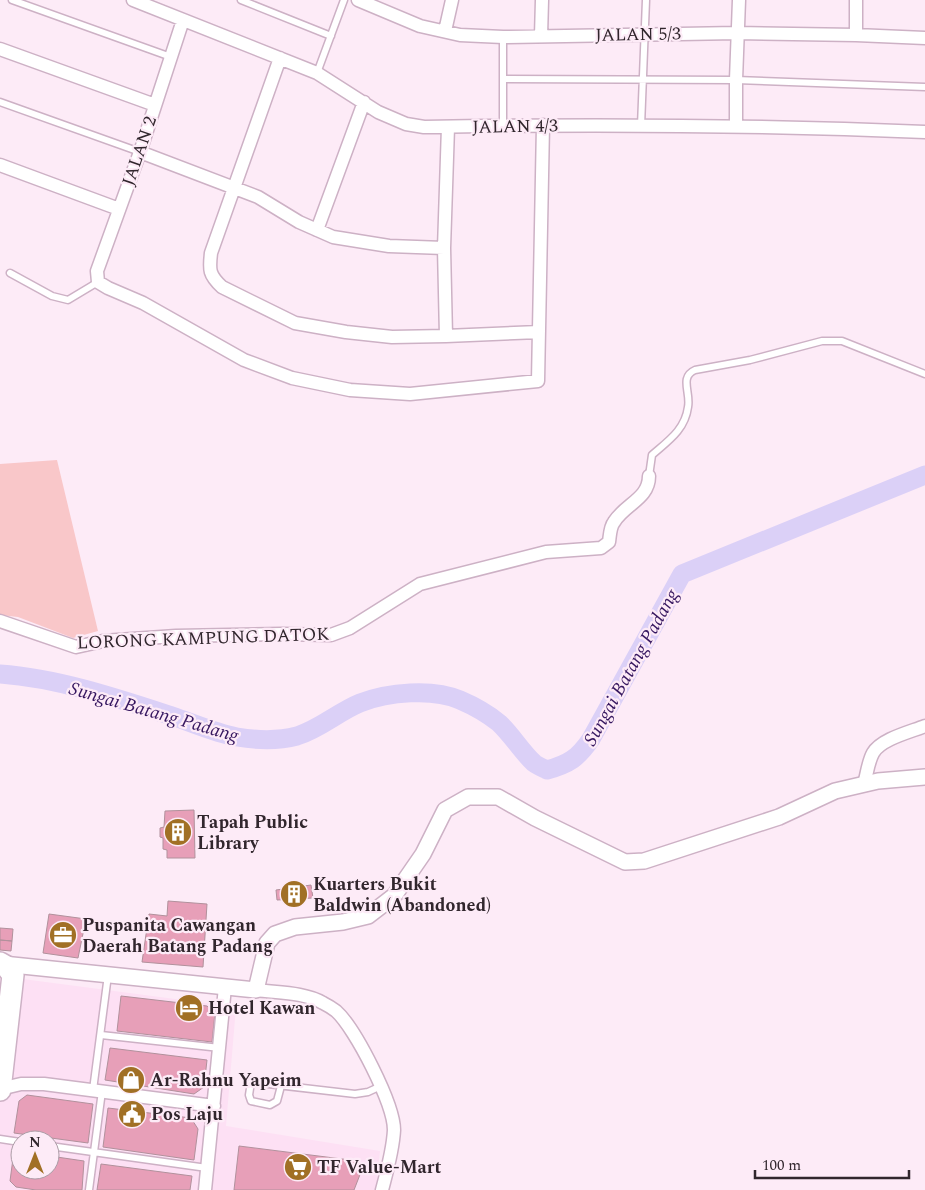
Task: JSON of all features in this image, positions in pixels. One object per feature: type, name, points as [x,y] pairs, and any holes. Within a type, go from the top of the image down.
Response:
[{"type":"highway","points":[[0,1089],[5,967]]},
{"type":"street","name":"JALAN 4/3","points":[[133,0],[317,73],[378,112],[406,124],[424,127],[736,125],[925,132]]},
{"type":"street","name":"JALAN 5/3","points":[[358,0],[420,26],[460,34],[503,36],[644,34],[856,35],[925,38]]},
{"type":"street","points":[[445,31],[452,0]]},
{"type":"street","points":[[542,0],[542,36]]},
{"type":"street","points":[[736,125],[739,0]]},
{"type":"street","points":[[856,0],[856,35]]},
{"type":"street","name":"JALAN 2","points":[[98,282],[97,271],[140,152],[183,20]]},
{"type":"street","points":[[0,49],[155,106]]},
{"type":"street","points":[[280,58],[211,253],[210,266],[212,278],[222,287],[295,323],[346,332],[392,337],[538,332]]},
{"type":"street","points":[[317,230],[364,102]]},
{"type":"street","points":[[98,282],[151,307],[244,360],[292,378],[350,390],[410,394],[538,381],[543,125]]},
{"type":"street","points":[[446,336],[444,248],[448,127]]},
{"type":"street","points":[[140,152],[258,197],[300,222],[333,237],[390,246],[444,248]]},
{"type":"street","points":[[0,165],[119,209]]},
{"type":"street","name":"LORONG KAMPUNG DATOK","points":[[0,621],[76,646],[103,641],[176,636],[282,634],[331,636],[350,628],[420,584],[546,552],[601,548],[609,542],[612,524],[620,513],[643,495],[649,486],[649,476]]},
{"type":"street","points":[[864,784],[876,747],[883,742],[925,726]]},
{"type":"street","points":[[256,990],[266,943],[275,934],[295,928],[343,922],[368,916],[394,896],[424,854],[445,810],[468,797],[498,797],[535,818],[625,862],[644,861],[779,817],[835,791],[878,781],[925,777]]},
{"type":"street","points":[[5,967],[32,966],[256,990],[303,996],[322,1002],[337,1012],[351,1030],[381,1086],[390,1110],[394,1129],[382,1190]]},
{"type":"street","points":[[205,1190],[226,987]]},
{"type":"street","points":[[0,1089],[21,1084],[44,1084],[214,1106]]},
{"type":"lane","points":[[12,0],[171,57]]},
{"type":"lane","points":[[240,0],[331,36]]},
{"type":"lane","points":[[317,73],[344,0]]},
{"type":"lane","points":[[641,126],[646,0]]},
{"type":"lane","points":[[503,36],[503,126]]},
{"type":"lane","points":[[503,79],[736,80],[925,87]]},
{"type":"lane","points":[[0,102],[140,152]]},
{"type":"lane","points":[[10,273],[52,296],[68,300],[98,282]]},
{"type":"lane","points":[[649,476],[652,456],[677,433],[684,423],[689,401],[687,375],[696,370],[750,360],[832,340],[842,341],[925,374]]},
{"type":"lane","points":[[89,1190],[94,1153],[100,1035],[108,975]]},
{"type":"lane","points":[[100,1035],[220,1048]]},
{"type":"lane","points":[[281,1086],[278,1102],[270,1104],[252,1102],[249,1095],[251,1082],[355,1094],[368,1092],[381,1086]]},
{"type":"lane","points":[[60,1148],[207,1168]]},
{"type":"shaded area","points":[[57,460],[98,631],[73,638],[18,617],[0,615],[0,464]]},
{"type":"shaded area","points":[[0,976],[236,1007],[226,1126],[380,1151],[376,1190],[0,1190]]},
{"type":"building","name":"Tapah Public Library","points":[[194,810],[195,858],[167,858],[167,850],[163,849],[163,838],[160,837],[160,828],[164,827],[165,811]]},
{"type":"building","name":"Kuarters Bukit Baldwin (Abandoned)","points":[[311,885],[313,898],[277,900],[276,890]]},
{"type":"building","points":[[168,901],[207,904],[203,967],[142,962],[149,914],[167,916]]},
{"type":"building","points":[[49,914],[86,919],[78,958],[43,953]]},
{"type":"building","points":[[0,928],[13,929],[12,941],[0,940]]},
{"type":"building","points":[[0,940],[12,941],[11,951],[0,950]]},
{"type":"building","points":[[121,996],[207,1006],[215,1013],[212,1042],[117,1031]]},
{"type":"building","points":[[110,1048],[207,1060],[204,1087],[194,1094],[105,1080]]},
{"type":"building","points":[[27,1095],[93,1104],[88,1143],[60,1139],[60,1130],[14,1130],[19,1101]]},
{"type":"building","points":[[108,1108],[191,1118],[198,1129],[194,1160],[103,1147]]},
{"type":"building","name":"TF Value-Mart","points":[[239,1146],[358,1161],[361,1172],[354,1190],[234,1190]]},
{"type":"building","points":[[60,1157],[84,1161],[82,1190],[36,1190],[16,1187],[10,1181],[60,1180]]},
{"type":"building","points":[[101,1164],[192,1176],[190,1190],[97,1190]]},
{"type":"waterway","name":"Sungai Batang Padang","points":[[0,674],[65,684],[151,709],[221,733],[259,739],[282,739],[297,736],[360,703],[384,696],[410,693],[449,696],[490,716],[504,728],[534,763],[547,770],[572,759],[582,751],[591,739],[682,574],[925,475]]},
{"type":"place","name":"Tapah Public Library","points":[[178,832]]},
{"type":"place","name":"Kuarters Bukit Baldwin (Abandoned)","points":[[294,894]]},
{"type":"place","name":"Puspanita Cawangan Daerah Batang Padang","points":[[63,935]]},
{"type":"place","name":"Hotel Kawan","points":[[189,1008]]},
{"type":"place","name":"Ar-Rahnu Yapeim","points":[[131,1080]]},
{"type":"place","name":"Pos Laju","points":[[132,1114]]},
{"type":"place","name":"TF Value-Mart","points":[[298,1167]]}]
